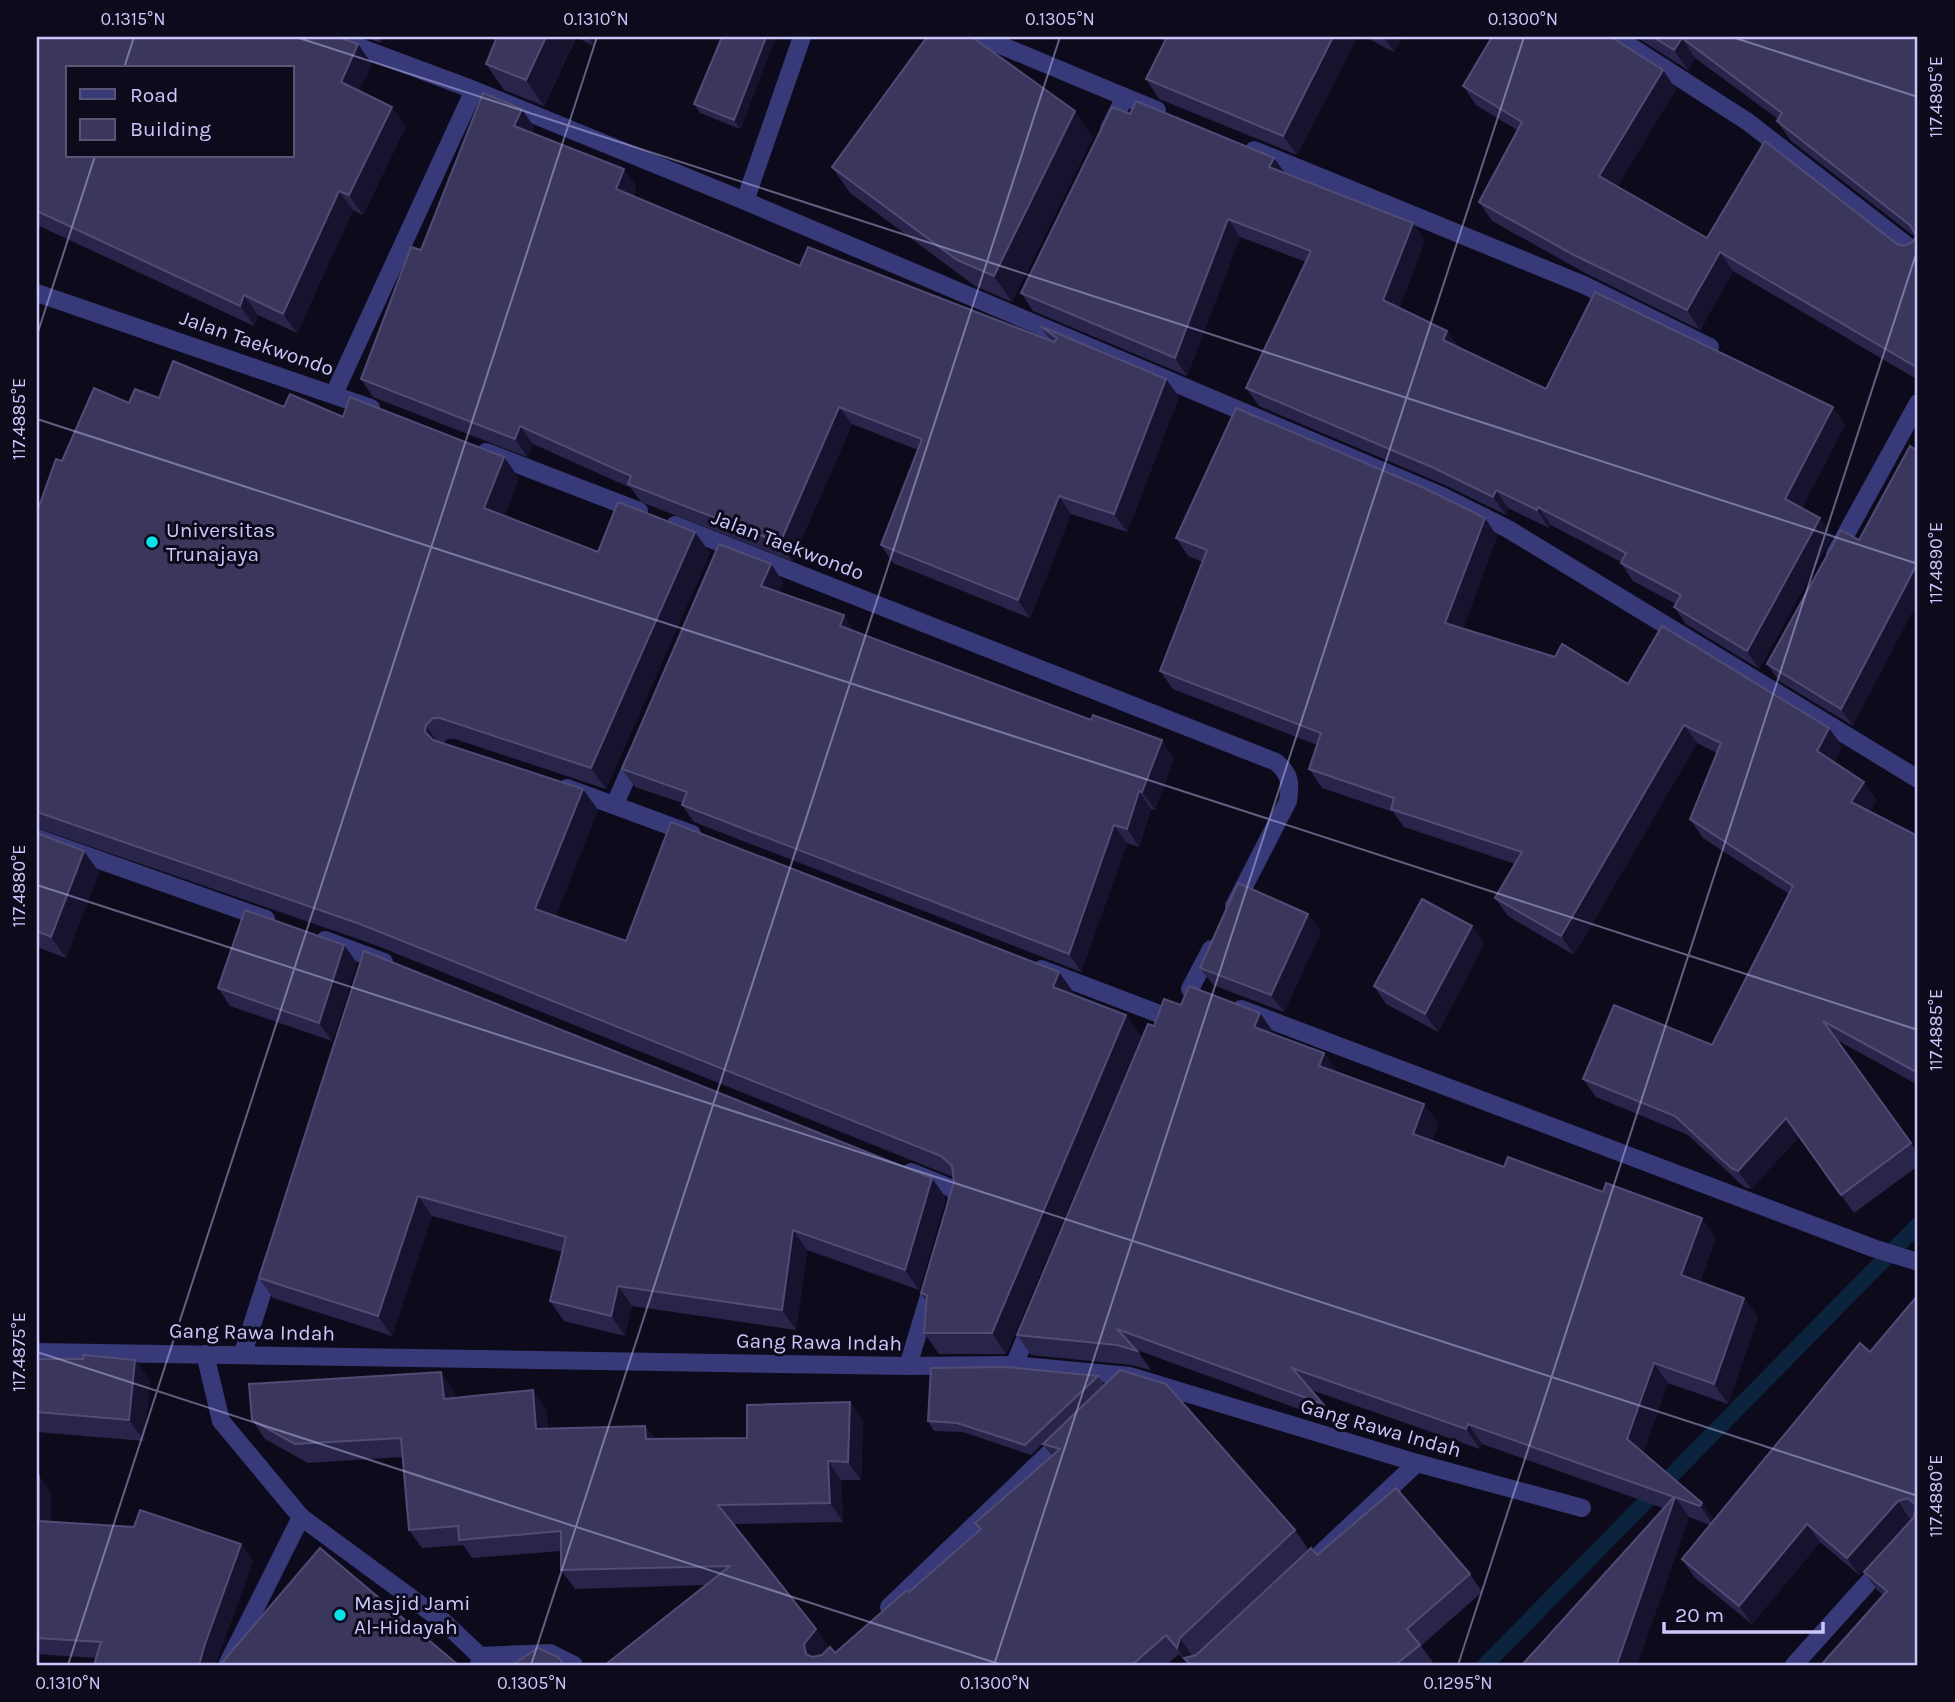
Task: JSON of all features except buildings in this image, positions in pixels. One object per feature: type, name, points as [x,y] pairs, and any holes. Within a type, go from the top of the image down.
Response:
[{"type":"street","points":[[332,37],[474,90],[1021,310],[1442,496],[1508,529],[1766,680],[1918,779]]},
{"type":"street","points":[[745,201],[802,37]]},
{"type":"street","points":[[981,37],[1176,118]]},
{"type":"street","points":[[1616,37],[1748,122],[1918,254]]},
{"type":"street","points":[[334,394],[474,90]]},
{"type":"street","points":[[1101,146],[1125,97]]},
{"type":"street","points":[[1240,144],[1584,285],[1720,353]]},
{"type":"street","name":"Jalan Taekwondo","points":[[37,293],[387,414]]},
{"type":"street","points":[[1828,568],[1918,403]]},
{"type":"street","name":"Jalan Taekwondo","points":[[465,444],[723,551],[1276,762],[1287,771],[1291,785],[1288,801],[1224,925],[1177,1005],[1022,962]]},
{"type":"street","points":[[615,804],[642,743]]},
{"type":"street","points":[[552,784],[615,804],[704,839]]},
{"type":"street","points":[[37,838],[281,924]]},
{"type":"street","points":[[306,933],[368,963],[396,967]]},
{"type":"street","points":[[1228,1004],[1873,1248],[1918,1262]]},
{"type":"street","points":[[900,1167],[951,1188],[957,1194],[950,1228]]},
{"type":"street","points":[[243,1353],[277,1247]]},
{"type":"street","points":[[908,1366],[939,1266]]},
{"type":"street","points":[[1014,1365],[1041,1303]]},
{"type":"street","name":"Gang Rawa Indah","points":[[37,1352],[243,1353],[908,1366],[1014,1365],[1130,1376],[1417,1463],[1582,1508]]},
{"type":"street","points":[[205,1354],[221,1421],[301,1517],[444,1622],[480,1661],[550,1653],[574,1665]]},
{"type":"street","points":[[1110,1395],[1130,1376]]},
{"type":"street","points":[[874,1621],[1080,1423]]},
{"type":"street","points":[[1309,1564],[1417,1463]]},
{"type":"street","points":[[227,1665],[301,1517]]},
{"type":"street","points":[[1794,1665],[1900,1547]]},
{"type":"waterway","points":[[1485,1665],[1918,1225]]},
{"type":"place","name":"Universitas Trunajaya","points":[[152,542]]},
{"type":"place","name":"Masjid Jami Al-Hidayah","points":[[340,1615]]}]
